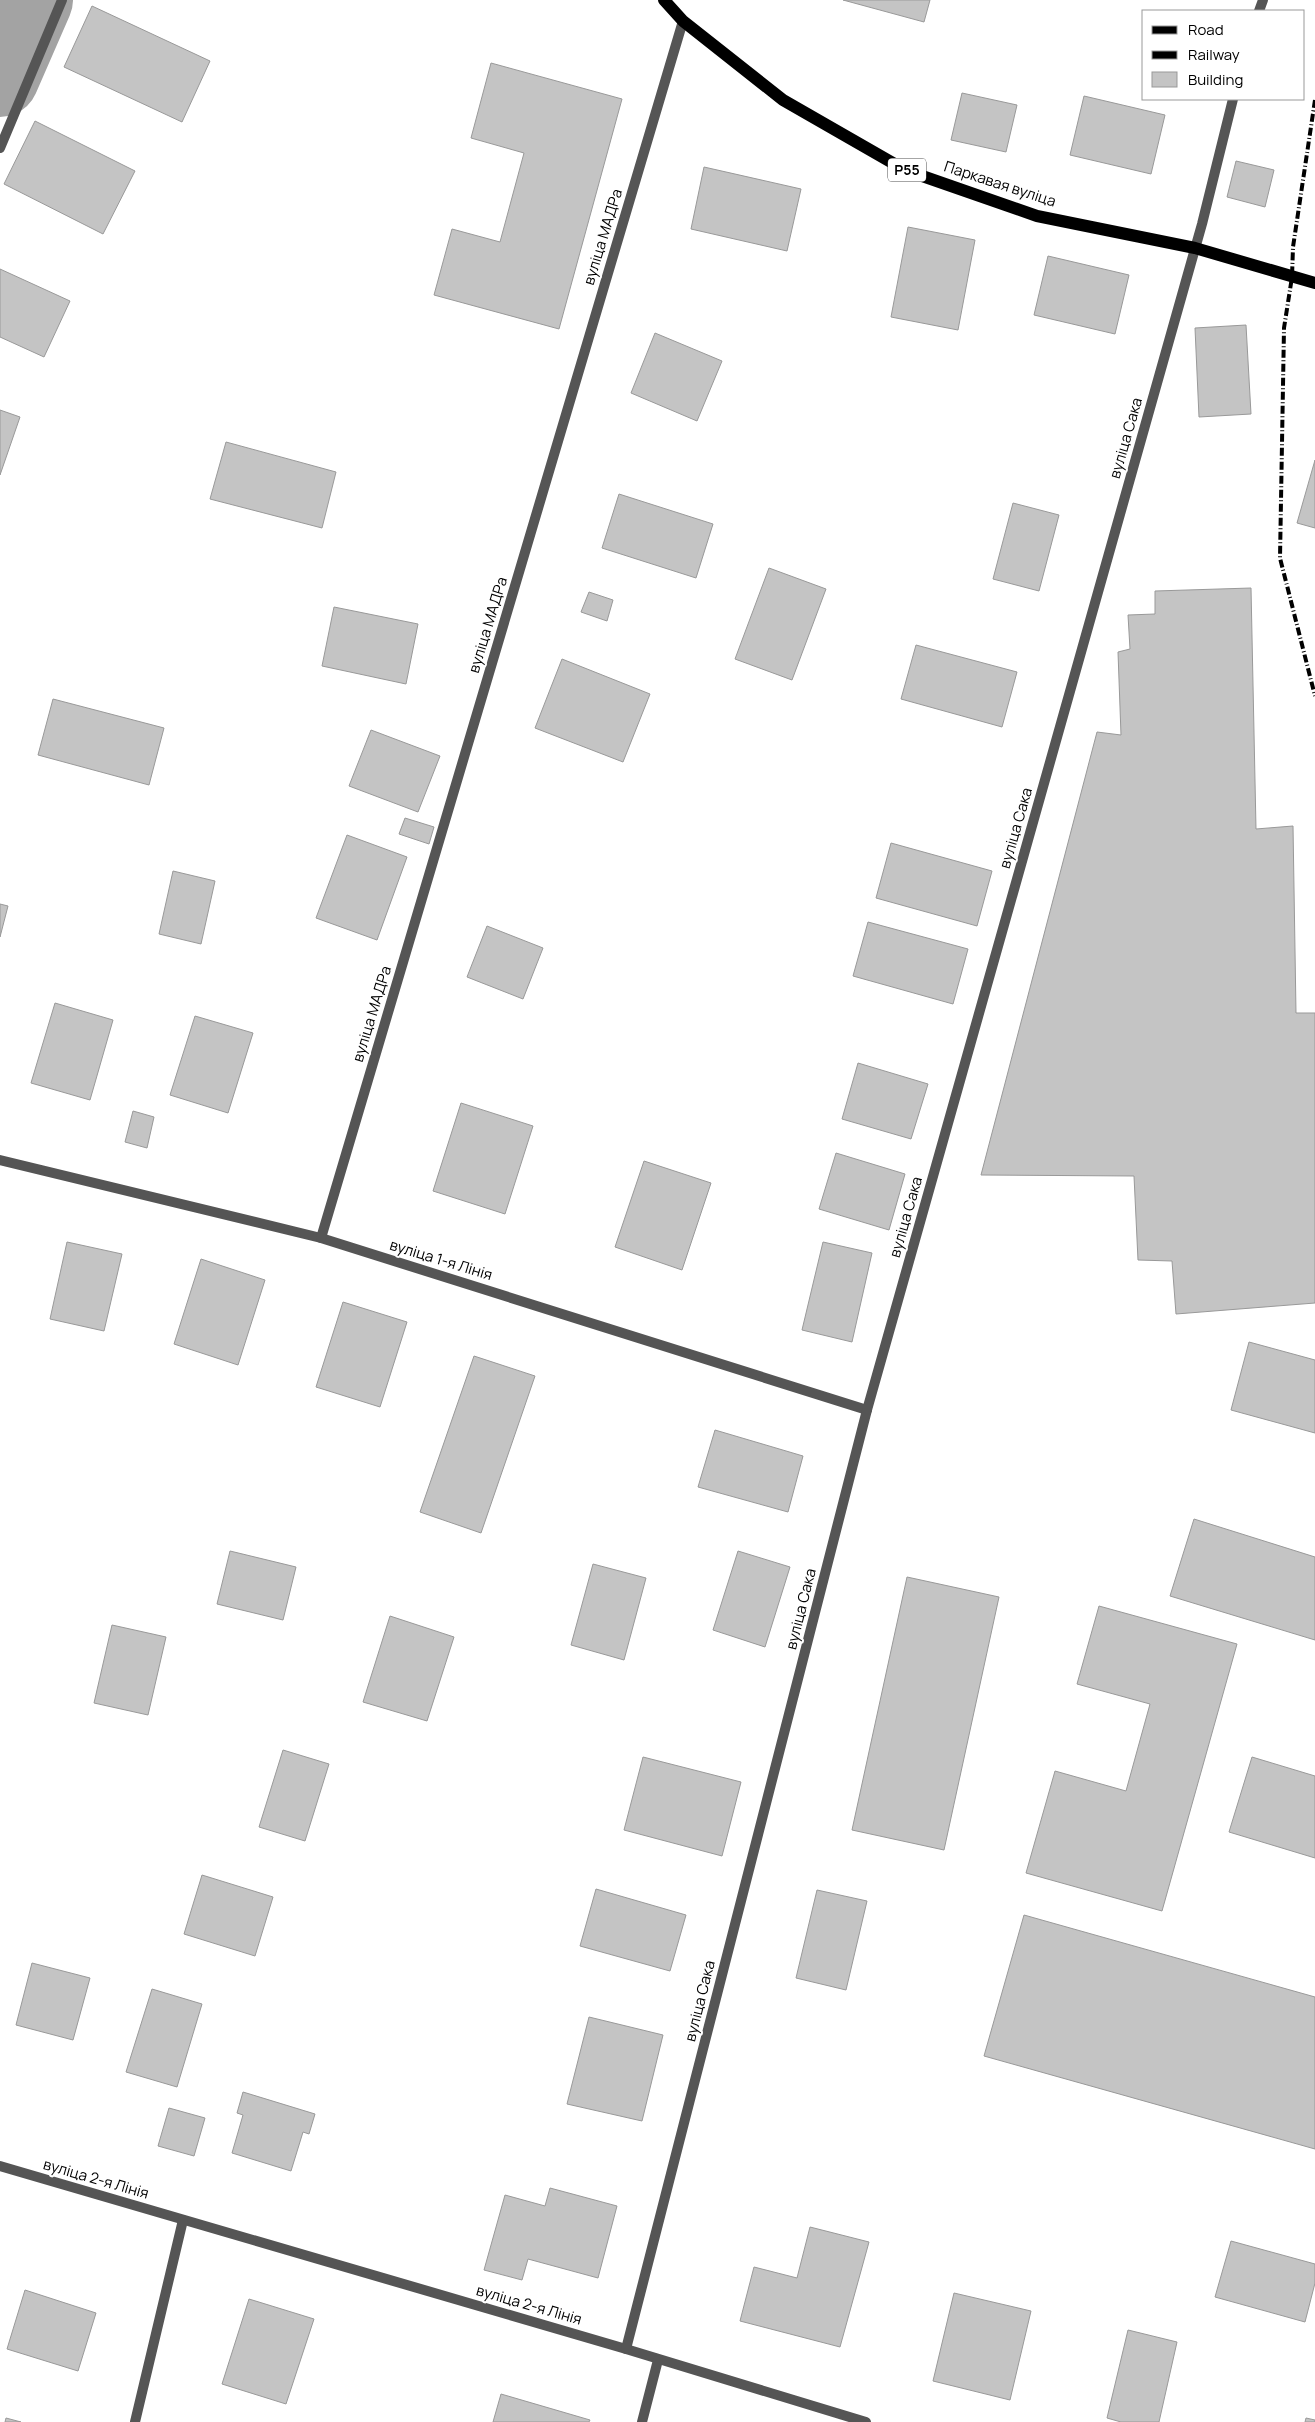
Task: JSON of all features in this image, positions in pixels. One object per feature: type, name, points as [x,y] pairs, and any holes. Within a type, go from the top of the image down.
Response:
[{"type":"main road","name":"Паркавая вуліца","points":[[664,0],[683,21],[783,100],[906,170],[1037,216],[1195,248],[1315,284]]},
{"type":"street","points":[[0,148],[62,0]]},
{"type":"street","name":"вуліца МАДРа","points":[[321,1238],[683,21]]},
{"type":"street","name":"вуліца Сака","points":[[626,2349],[867,1410],[1195,248],[1234,100]]},
{"type":"street","name":"вуліца 1-я Лінія","points":[[0,1160],[321,1238],[867,1410]]},
{"type":"street","name":"вуліца 2-я Лінія","points":[[0,2166],[626,2349],[866,2422]]},
{"type":"street","points":[[135,2422],[183,2220]]},
{"type":"street","points":[[642,2422],[658,2360]]},
{"type":"building","points":[[843,0],[930,0],[924,22]]},
{"type":"building","points":[[92,6],[210,61],[182,122],[64,67]]},
{"type":"building","points":[[491,63],[622,99],[559,329],[434,295],[452,229],[500,242],[524,153],[471,138]]},
{"type":"building","points":[[962,93],[1017,105],[1006,152],[951,140]]},
{"type":"building","points":[[1084,96],[1165,115],[1151,174],[1070,155]]},
{"type":"building","points":[[35,121],[135,171],[103,234],[4,184]]},
{"type":"building","points":[[1236,161],[1274,170],[1265,207],[1227,197]]},
{"type":"building","points":[[704,167],[801,189],[787,251],[691,229]]},
{"type":"building","points":[[908,227],[975,240],[958,330],[891,317]]},
{"type":"building","points":[[1048,256],[1129,275],[1115,334],[1034,315]]},
{"type":"building","points":[[0,269],[70,301],[44,357],[0,337]]},
{"type":"building","points":[[1246,325],[1251,414],[1199,417],[1195,328]]},
{"type":"building","points":[[655,333],[722,361],[697,421],[631,393]]},
{"type":"building","points":[[0,410],[20,417],[0,475]]},
{"type":"building","points":[[226,442],[336,472],[322,528],[210,499]]},
{"type":"building","points":[[1315,460],[1315,528],[1297,523]]},
{"type":"building","points":[[619,494],[713,524],[696,578],[602,548]]},
{"type":"building","points":[[1013,503],[1059,515],[1039,591],[993,579]]},
{"type":"building","points":[[769,568],[826,589],[792,680],[735,659]]},
{"type":"building","points":[[1251,588],[1256,829],[1293,826],[1296,1013],[1315,1013],[1315,1303],[1176,1314],[1172,1261],[1138,1260],[1134,1176],[981,1175],[1097,732],[1121,735],[1118,652],[1130,649],[1128,615],[1155,614],[1155,591]]},
{"type":"building","points":[[589,592],[613,600],[607,621],[581,612]]},
{"type":"building","points":[[334,607],[418,624],[406,684],[322,666]]},
{"type":"building","points":[[916,645],[1017,672],[1002,727],[901,699]]},
{"type":"building","points":[[562,659],[650,694],[623,762],[535,728]]},
{"type":"building","points":[[53,699],[164,728],[149,785],[38,755]]},
{"type":"building","points":[[371,730],[440,756],[418,812],[349,786]]},
{"type":"building","points":[[405,818],[434,827],[429,844],[399,834]]},
{"type":"building","points":[[347,835],[407,857],[377,940],[316,918]]},
{"type":"building","points":[[891,843],[992,871],[977,926],[876,898]]},
{"type":"building","points":[[173,871],[215,881],[201,944],[159,934]]},
{"type":"building","points":[[0,904],[8,906],[0,937]]},
{"type":"building","points":[[868,922],[968,949],[953,1004],[853,976]]},
{"type":"building","points":[[487,926],[543,948],[523,999],[467,977]]},
{"type":"building","points":[[55,1003],[113,1020],[90,1100],[31,1083]]},
{"type":"building","points":[[195,1016],[253,1033],[228,1113],[170,1095]]},
{"type":"building","points":[[858,1063],[928,1084],[911,1139],[842,1119]]},
{"type":"building","points":[[461,1103],[533,1126],[505,1214],[433,1191]]},
{"type":"building","points":[[133,1111],[154,1117],[147,1148],[125,1142]]},
{"type":"building","points":[[836,1153],[905,1174],[889,1230],[819,1209]]},
{"type":"building","points":[[644,1161],[711,1183],[682,1270],[615,1247]]},
{"type":"building","points":[[67,1242],[122,1254],[104,1331],[50,1319]]},
{"type":"building","points":[[823,1242],[872,1253],[852,1342],[802,1330]]},
{"type":"building","points":[[201,1259],[265,1280],[238,1365],[174,1344]]},
{"type":"building","points":[[343,1302],[407,1322],[380,1407],[316,1387]]},
{"type":"building","points":[[1249,1342],[1315,1360],[1315,1433],[1231,1410]]},
{"type":"building","points":[[474,1356],[535,1376],[481,1533],[420,1512]]},
{"type":"building","points":[[715,1430],[803,1456],[788,1512],[698,1487]]},
{"type":"building","points":[[1194,1519],[1315,1557],[1315,1640],[1170,1596]]},
{"type":"building","points":[[230,1551],[296,1567],[283,1620],[217,1604]]},
{"type":"building","points":[[738,1551],[790,1567],[765,1647],[713,1630]]},
{"type":"building","points":[[593,1564],[646,1578],[624,1660],[571,1645]]},
{"type":"building","points":[[907,1577],[999,1597],[944,1850],[852,1830]]},
{"type":"building","points":[[1099,1606],[1237,1644],[1162,1911],[1026,1873],[1055,1771],[1126,1791],[1150,1704],[1077,1684]]},
{"type":"building","points":[[390,1616],[454,1637],[427,1721],[363,1702]]},
{"type":"building","points":[[112,1625],[166,1637],[148,1715],[94,1703]]},
{"type":"building","points":[[283,1750],[329,1764],[305,1841],[259,1827]]},
{"type":"building","points":[[643,1757],[741,1782],[722,1856],[624,1830]]},
{"type":"building","points":[[1252,1757],[1315,1776],[1315,1858],[1229,1832]]},
{"type":"building","points":[[202,1875],[273,1897],[255,1956],[184,1934]]},
{"type":"building","points":[[596,1889],[686,1915],[670,1971],[580,1946]]},
{"type":"building","points":[[817,1890],[867,1901],[846,1990],[796,1978]]},
{"type":"building","points":[[1024,1915],[1315,1997],[1315,2149],[984,2056]]},
{"type":"building","points":[[32,1963],[90,1978],[73,2040],[16,2025]]},
{"type":"building","points":[[152,1989],[202,2004],[177,2087],[126,2072]]},
{"type":"building","points":[[589,2017],[663,2035],[642,2121],[567,2104]]},
{"type":"building","points":[[243,2092],[315,2114],[309,2134],[303,2132],[291,2171],[232,2153],[243,2115],[237,2113]]},
{"type":"building","points":[[169,2108],[205,2118],[194,2156],[158,2146]]},
{"type":"building","points":[[550,2188],[617,2206],[598,2278],[528,2259],[522,2280],[484,2270],[505,2195],[545,2206]]},
{"type":"building","points":[[810,2227],[869,2242],[840,2347],[740,2321],[754,2267],[797,2278]]},
{"type":"building","points":[[1231,2241],[1315,2264],[1315,2283],[1305,2322],[1215,2297]]},
{"type":"building","points":[[25,2290],[96,2313],[78,2371],[7,2349]]},
{"type":"building","points":[[954,2293],[1031,2311],[1010,2400],[933,2381]]},
{"type":"building","points":[[249,2299],[314,2319],[286,2404],[222,2384]]},
{"type":"building","points":[[1128,2330],[1177,2342],[1159,2422],[1121,2422],[1107,2418]]},
{"type":"building","points":[[501,2394],[590,2420],[589,2422],[493,2422]]},
{"type":"building","points":[[6,2418],[21,2422],[5,2422]]},
{"type":"building","points":[[1306,2418],[1315,2420],[1315,2422],[1305,2422]]},
{"type":"waterway","points":[[0,78],[34,0]]},
{"type":"railway","points":[[1315,100],[1293,247],[1292,277],[1284,328],[1280,558],[1315,696]]}]
